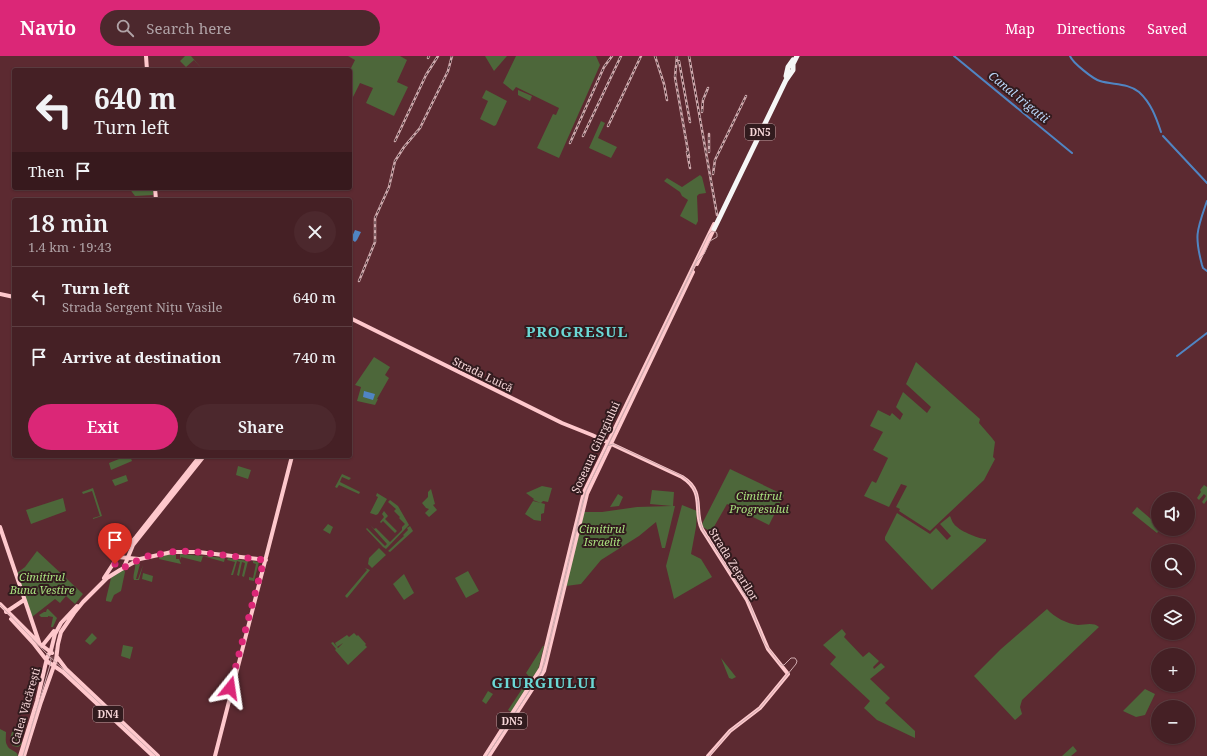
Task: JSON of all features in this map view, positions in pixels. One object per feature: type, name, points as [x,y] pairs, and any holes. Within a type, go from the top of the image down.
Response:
[{"type":"highway","name":"Șoseaua Giurgiului","points":[[714,226],[796,56]]},
{"type":"main road","points":[[146,56],[147,68]]},
{"type":"main road","name":"Șoseaua Giurgiului","points":[[485,756],[541,668],[583,497],[714,226]]},
{"type":"main road","points":[[0,294],[12,297]]},
{"type":"main road","name":"Strada Luică","points":[[352,319],[560,422],[610,442],[682,477],[687,481]]},
{"type":"main road","name":"Șoseaua Giurgiului","points":[[489,756],[544,671],[586,496],[610,442]]},
{"type":"main road","points":[[168,499],[199,458]]},
{"type":"main road","points":[[123,568],[128,549],[202,458]]},
{"type":"main road","points":[[214,756],[290,458]]},
{"type":"main road","name":"Strada Zețarilor","points":[[687,481],[693,488],[697,498],[699,521],[702,529],[749,603],[768,649],[786,674],[762,706],[730,731],[708,756]]},
{"type":"main road","points":[[0,527],[23,601],[41,645],[105,577],[118,557],[140,559]]},
{"type":"main road","points":[[0,535],[5,545]]},
{"type":"main road","points":[[116,547],[120,549],[128,549]]},
{"type":"main road","points":[[125,557],[128,549]]},
{"type":"main road","points":[[128,549],[132,556],[140,559]]},
{"type":"main road","points":[[77,606],[59,629],[54,648],[61,630],[96,587],[107,578],[140,559],[167,552],[185,551],[265,560]]},
{"type":"main road","points":[[115,562],[116,566],[123,568]]},
{"type":"main road","points":[[6,612],[23,601]]},
{"type":"main road","name":"DN4","points":[[0,604],[41,652],[47,660],[49,666],[63,672],[153,756]]},
{"type":"main road","name":"DN4","points":[[0,607],[41,645],[57,657],[66,669],[158,756]]},
{"type":"main road","points":[[39,701],[49,666],[57,657],[60,636],[74,613]]},
{"type":"main road","name":"Calea Văcărești","points":[[20,756],[24,753],[39,701],[50,678],[47,660],[58,626]]},
{"type":"main road","points":[[41,652],[44,661],[49,666]]},
{"type":"main road","points":[[50,678],[55,669],[63,672]]},
{"type":"green space","points":[[185,56],[191,56],[201,68],[194,60],[186,67],[180,61]]},
{"type":"green space","points":[[348,56],[400,56],[407,60],[397,82],[408,87],[394,116],[366,103],[373,88],[360,83],[353,97],[352,96],[351,68],[355,60]]},
{"type":"green space","points":[[485,56],[507,56],[494,71]]},
{"type":"green space","points":[[516,56],[596,56],[600,65],[559,158],[537,148],[553,114],[556,115],[559,108],[516,87],[513,91],[503,83]]},
{"type":"green space","points":[[486,90],[507,101],[496,125],[494,126],[480,119],[488,101],[482,98]]},
{"type":"green space","points":[[518,90],[532,96],[530,101],[518,95]]},
{"type":"green space","points":[[601,121],[605,123],[598,138],[617,147],[611,158],[589,148]]},
{"type":"green space","points":[[700,175],[702,177],[706,193],[699,194],[697,196],[698,221],[696,225],[680,216],[688,200],[682,196],[680,192],[664,181],[667,178],[682,187]]},
{"type":"green space","points":[[130,190],[153,190],[153,195],[135,196]]},
{"type":"green space","points":[[374,357],[390,367],[385,375],[389,378],[375,405],[357,401],[361,387],[355,385]]},
{"type":"green space","points":[[916,362],[980,419],[979,423],[995,442],[993,457],[995,459],[984,480],[930,531],[899,511],[900,509],[896,507],[907,486],[901,484],[889,507],[864,496],[872,481],[876,483],[888,458],[873,450],[883,432],[870,426],[878,410],[890,416],[892,413],[900,420],[903,414],[896,407],[903,392],[927,413],[931,407],[906,384]]},
{"type":"green space","points":[[131,458],[132,461],[111,470],[109,463],[119,459]]},
{"type":"green space","points":[[238,466],[251,470],[248,479],[236,475]]},
{"type":"green space","name":"Cimitirul Progresului","points":[[730,469],[784,495],[769,525],[727,504],[711,532],[703,527],[702,524]]},
{"type":"green space","points":[[342,474],[351,478],[349,480],[342,477],[340,482],[360,492],[359,494],[339,485],[337,488],[335,487]]},
{"type":"green space","points":[[126,475],[128,481],[115,486],[112,480]]},
{"type":"green space","points":[[1204,485],[1207,487],[1207,500],[1204,504],[1202,502],[1206,496],[1204,494],[1199,500],[1197,498]]},
{"type":"green space","points":[[542,486],[552,488],[548,502],[543,501],[541,503],[533,500],[534,499],[526,493]]},
{"type":"green space","points":[[93,488],[102,516],[93,519],[100,516],[92,491],[83,494],[82,492]]},
{"type":"green space","points":[[431,489],[435,504],[433,505],[437,510],[429,517],[425,513],[429,509],[422,503],[428,497],[428,492]]},
{"type":"green space","name":"Cimitirul Israelit","points":[[652,490],[674,492],[673,506],[675,506],[665,548],[662,548],[656,522],[639,536],[601,560],[581,584],[566,586],[584,512],[602,512],[637,507],[672,506],[650,504]]},
{"type":"green space","points":[[377,493],[387,499],[376,515],[370,513],[378,497],[376,496]]},
{"type":"green space","points":[[618,494],[623,497],[619,506],[610,507]]},
{"type":"green space","points":[[63,498],[66,511],[31,524],[26,510]]},
{"type":"green space","points":[[390,500],[398,506],[409,525],[386,549],[366,529],[367,528],[385,546],[387,544],[370,525],[374,529],[376,528],[390,542],[402,530],[402,527],[405,524],[394,511],[396,509],[388,502]]},
{"type":"green space","points":[[533,501],[545,504],[544,513],[541,514],[541,521],[534,520],[525,514]]},
{"type":"green space","points":[[682,505],[697,511],[696,527],[691,554],[701,559],[712,577],[674,599],[666,566]]},
{"type":"green space","points":[[1137,507],[1151,519],[1151,528],[1132,513]]},
{"type":"green space","points":[[384,511],[388,516],[385,519],[397,531],[395,533],[383,521],[381,523],[380,522],[384,517],[382,514]]},
{"type":"green space","points":[[897,513],[930,534],[936,528],[947,540],[951,536],[940,524],[950,516],[953,523],[960,529],[973,536],[986,539],[986,541],[932,590],[885,540],[885,537]]},
{"type":"green space","points":[[328,524],[333,527],[330,534],[323,530]]},
{"type":"green space","points":[[410,526],[413,531],[390,552],[388,551],[404,536],[403,535],[408,530],[407,528]]},
{"type":"green space","points":[[379,548],[386,555],[372,568],[368,564],[369,558]]},
{"type":"green space","name":"Cimitirul Buna Vestire","points":[[37,551],[83,594],[75,604],[66,596],[60,603],[55,599],[32,617],[17,573],[25,567]]},
{"type":"green space","points":[[176,554],[176,559],[179,559],[181,564],[159,559],[160,556]]},
{"type":"green space","points":[[180,554],[203,556],[201,562],[181,557],[180,560]]},
{"type":"green space","points":[[203,556],[225,558],[224,562]]},
{"type":"green space","points":[[228,558],[248,561],[244,577],[242,576],[245,563],[242,562],[239,576],[237,575],[240,562],[237,561],[233,575],[231,575],[235,562],[227,560]]},
{"type":"green space","points":[[253,561],[259,562],[254,581],[249,580],[249,577],[253,578],[256,564],[253,563]]},
{"type":"green space","points":[[135,564],[140,564],[136,579],[138,579],[143,565],[139,580],[134,580]]},
{"type":"green space","points":[[365,568],[370,570],[347,598],[345,596],[367,570]]},
{"type":"green space","points":[[124,569],[125,572],[121,591],[114,595],[111,602],[106,601],[111,578]]},
{"type":"green space","points":[[468,571],[479,591],[466,598],[455,578]]},
{"type":"green space","points":[[143,573],[153,576],[152,582],[142,579]]},
{"type":"green space","points":[[404,574],[414,593],[404,600],[393,584]]},
{"type":"green space","points":[[47,609],[57,618],[53,627],[51,627],[53,617],[41,617],[39,615],[46,612]]},
{"type":"green space","points":[[1047,609],[1065,622],[1078,625],[1092,624],[1099,627],[1022,700],[1020,707],[1022,714],[1015,720],[974,676],[1001,649]]},
{"type":"green space","points":[[842,629],[846,634],[844,637],[863,657],[869,652],[879,661],[873,667],[874,669],[881,663],[885,667],[870,679],[890,698],[885,703],[915,731],[915,738],[877,720],[864,708],[870,701],[830,664],[836,657],[823,645]]},
{"type":"green space","points":[[92,633],[97,638],[90,645],[85,641]]},
{"type":"green space","points":[[354,633],[357,636],[358,635],[367,647],[348,665],[331,643],[333,642],[337,646],[335,643],[347,635],[349,637]]},
{"type":"green space","points":[[123,645],[133,647],[130,659],[121,656]]},
{"type":"green space","points":[[543,646],[538,670],[531,679],[526,673]]},
{"type":"green space","points":[[721,658],[736,677],[732,679],[729,678]]},
{"type":"green space","points":[[522,686],[526,686],[524,693],[511,712],[508,710],[522,689]]},
{"type":"green space","points":[[1145,689],[1155,694],[1145,715],[1136,717],[1123,711]]},
{"type":"green space","points":[[488,691],[493,694],[486,704],[482,701]]},
{"type":"green space","points":[[15,727],[22,743],[18,747],[11,744],[10,739]]},
{"type":"green space","points":[[0,729],[6,732],[8,747],[18,756],[0,756]]},
{"type":"green space","points":[[1073,746],[1077,751],[1071,756],[1062,756]]},
{"type":"water","points":[[355,230],[361,232],[355,242],[352,240]]},
{"type":"water","points":[[364,391],[375,394],[373,400],[363,397]]},
{"type":"waterway","name":"Canal irigații","points":[[954,56],[1072,153]]},
{"type":"waterway","points":[[1070,56],[1079,66],[1097,80],[1130,87],[1139,92],[1150,106],[1161,132]]},
{"type":"waterway","points":[[1163,136],[1207,183]]},
{"type":"waterway","points":[[1207,201],[1199,226],[1197,239],[1202,265],[1207,271]]},
{"type":"waterway","points":[[1177,356],[1207,333]]},
{"type":"tunnel","points":[[51,666],[55,648]]},
{"type":"tram line","points":[[487,756],[541,673],[545,662],[586,491],[697,261],[704,254],[710,241],[717,237],[716,232],[712,231],[709,234],[586,491],[541,673],[487,756]]},
{"type":"tram line","points":[[607,446],[613,444],[682,476],[689,482],[697,495],[700,522],[703,530],[748,600],[765,644],[781,665],[784,665],[791,658],[795,658],[797,661],[760,708],[730,731],[709,756]]},
{"type":"tram line","points":[[0,605],[48,655],[156,756]]},
{"type":"tram line","points":[[23,756],[50,665],[51,660],[48,655]]},
{"type":"railway","points":[[395,141],[426,75],[438,56]]},
{"type":"railway","points":[[359,281],[375,242],[375,218],[389,187],[395,161],[404,147],[420,128],[448,71],[452,56]]},
{"type":"railway","points":[[570,143],[604,67],[612,56]]},
{"type":"railway","points":[[583,136],[621,56]]},
{"type":"railway","points":[[608,126],[641,56]]},
{"type":"railway","points":[[655,56],[664,84],[667,100]]},
{"type":"railway","points":[[677,56],[675,77],[689,157]]},
{"type":"railway","points":[[689,56],[717,215]]},
{"type":"railway","points":[[679,61],[690,122]]},
{"type":"railway","points":[[702,112],[703,100],[708,88]]},
{"type":"railway","points":[[713,174],[715,160],[746,96]]},
{"type":"railway","points":[[709,134],[709,152]]},
{"type":"railway","points":[[687,152],[690,168]]},
{"type":"district","name":"PROGRESUL","points":[[577,331]]},
{"type":"district","name":"GIURGIULUI","points":[[544,682]]},
{"type":"route","points":[[115,564],[118,568],[123,568],[140,559],[180,551],[264,560],[230,688]]}]
